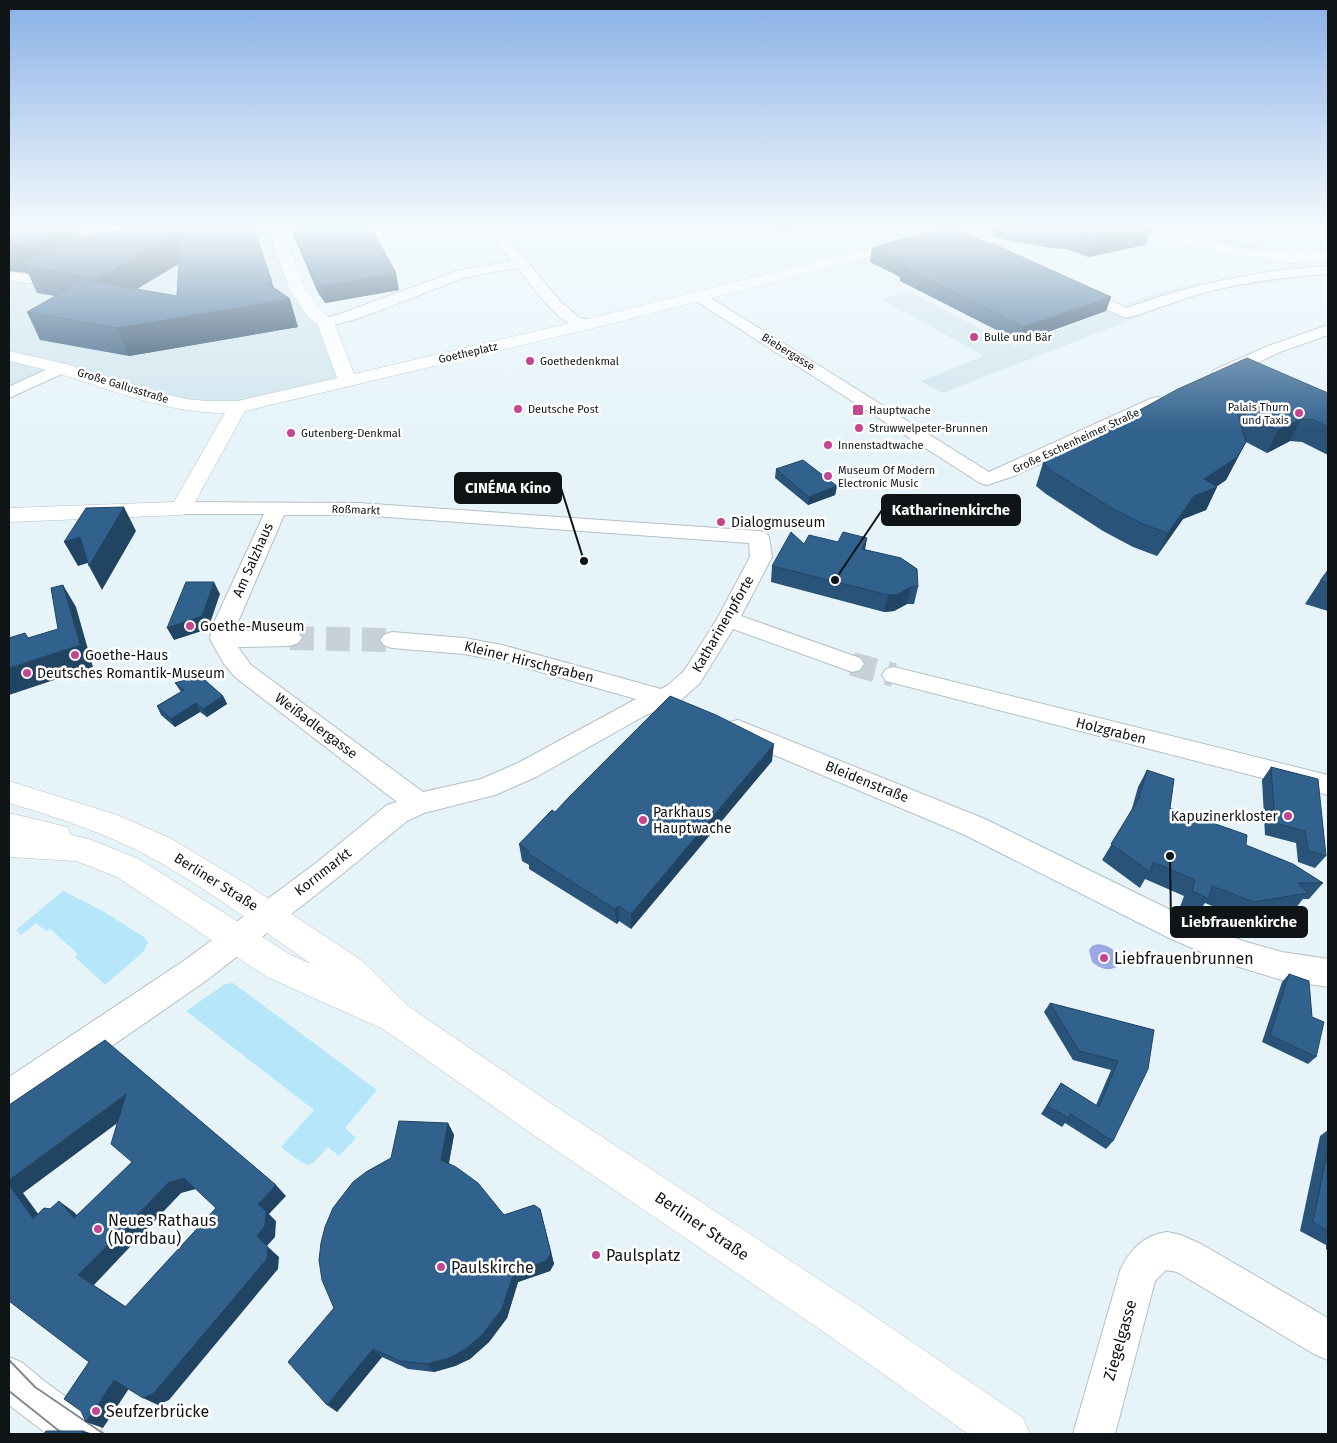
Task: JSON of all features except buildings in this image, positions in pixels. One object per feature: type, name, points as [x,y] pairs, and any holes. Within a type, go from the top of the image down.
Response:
[{"type":"main road","points":[[9,515],[181,508],[238,407],[348,382],[325,322],[314,313],[301,294]]},
{"type":"main road","name":"Goetheplatz","points":[[348,382],[704,294]]},
{"type":"main road","name":"Große Gallusstraße","points":[[9,356],[60,368],[150,396],[186,405],[207,408],[238,407]]},
{"type":"main road","name":"Berliner Straße","points":[[9,792],[106,824],[159,847],[267,915],[349,971],[396,1018],[542,1119],[846,1322],[1007,1434]]},
{"type":"main road","points":[[9,812],[106,824]]},
{"type":"main road","points":[[9,824],[58,837],[78,848]]},
{"type":"main road","name":"Berliner Straße","points":[[9,845],[78,848],[128,868],[279,966],[396,1018]]},
{"type":"street","points":[[325,322],[406,294]]},
{"type":"street","points":[[547,294],[555,304],[575,321],[588,324]]},
{"type":"street","points":[[1085,294],[1126,313],[1184,294]]},
{"type":"street","name":"Biebergasse","points":[[698,296],[988,479]]},
{"type":"street","points":[[1204,381],[1274,349],[1328,330]]},
{"type":"street","points":[[9,393],[60,368]]},
{"type":"street","name":"Große Eschenheimer Straße","points":[[988,479],[1170,397]]},
{"type":"street","name":"Roßmarkt","points":[[181,508],[359,509],[759,537]]},
{"type":"street","name":"Am Salzhaus","points":[[222,640],[223,628],[276,508]]},
{"type":"street","name":"Katharinenpforte","points":[[664,698],[676,692],[692,677],[728,619],[761,557],[759,537]]},
{"type":"street","points":[[728,619],[852,664]]},
{"type":"street","points":[[222,640],[290,638]]},
{"type":"street","name":"Weißadlergasse","points":[[222,640],[232,658],[244,671],[419,804]]},
{"type":"street","name":"Kleiner Hirschgraben","points":[[392,640],[464,646],[502,653],[664,698]]},
{"type":"street","name":"Holzgraben","points":[[894,675],[1328,785]]},
{"type":"street","name":"Bleidenstraße","points":[[664,698],[975,827],[1180,929],[1240,954],[1282,966],[1328,973]]},
{"type":"street","name":"Kornmarkt","points":[[9,1096],[196,970],[397,813],[419,804],[486,788],[527,770],[635,710],[664,698]]},
{"type":"street","points":[[1328,785],[1328,795]]},
{"type":"street","name":"Ziegelgasse","points":[[1094,1434],[1139,1271],[1149,1258],[1158,1252],[1173,1250],[1190,1258],[1328,1340]]},
{"type":"street","points":[[9,1377],[29,1396],[82,1434]]},
{"type":"shaded area","points":[[9,294],[306,294],[343,381],[240,404],[194,404],[61,365],[9,390]]},
{"type":"shaded area","points":[[897,294],[914,294],[1014,346],[1147,296],[1201,294],[942,393],[921,381],[984,356],[881,299]]},
{"type":"shaded area","points":[[63,891],[101,910],[144,937],[148,942],[144,951],[105,985],[75,957],[78,954],[50,929],[46,931],[36,923],[21,935],[16,930]]},
{"type":"shaded area","points":[[233,983],[377,1090],[345,1128],[356,1138],[339,1156],[328,1147],[314,1162],[308,1165],[281,1147],[314,1110],[186,1011],[225,984]]},
{"type":"water","name":"Liebfrauenbrunnen","points":[[1098,944],[1114,950],[1119,961],[1118,966],[1105,969],[1092,962],[1089,950],[1092,946]]},
{"type":"tunnel","points":[[290,638],[392,640]]},
{"type":"tunnel","points":[[852,664],[894,675]]},
{"type":"tram line","points":[[9,1360],[35,1387],[104,1434]]},
{"type":"tram line","points":[[9,1391],[63,1434]]},
{"type":"place","name":"Bulle und Bär","points":[[974,337]]},
{"type":"place","name":"Goethedenkmal","points":[[530,361]]},
{"type":"place","name":"Deutsche Post","points":[[518,409]]},
{"type":"place","name":"Hauptwache","points":[[858,410]]},
{"type":"place","name":"Palais Thurn und Taxis","points":[[1299,413]]},
{"type":"place","name":"Struwwelpeter-Brunnen","points":[[859,428]]},
{"type":"place","name":"Gutenberg-Denkmal","points":[[291,433]]},
{"type":"place","name":"Innenstadtwache","points":[[828,445]]},
{"type":"place","name":"Museum Of Modern Electronic Music","points":[[828,476]]},
{"type":"place","name":"Dialogmuseum","points":[[721,522]]},
{"type":"place","name":"CINÉMA Kino","points":[[584,561]]},
{"type":"place","name":"Katharinenkirche","points":[[835,580]]},
{"type":"place","name":"Goethe-Museum","points":[[190,626]]},
{"type":"place","name":"Goethe-Haus","points":[[75,655]]},
{"type":"place","name":"Deutsches Romantik-Museum","points":[[27,673]]},
{"type":"place","name":"Kapuzinerkloster","points":[[1288,816]]},
{"type":"place","name":"Parkhaus Hauptwache","points":[[643,820]]},
{"type":"place","name":"Liebfrauenkirche","points":[[1170,856]]},
{"type":"place","name":"Liebfrauenbrunnen","points":[[1104,958]]},
{"type":"place","name":"Neues Rathaus (Nordbau)","points":[[98,1229]]},
{"type":"place","name":"Paulsplatz","points":[[596,1255]]},
{"type":"place","name":"Paulskirche","points":[[441,1267]]},
{"type":"place","name":"Seufzerbrücke","points":[[96,1411]]}]
